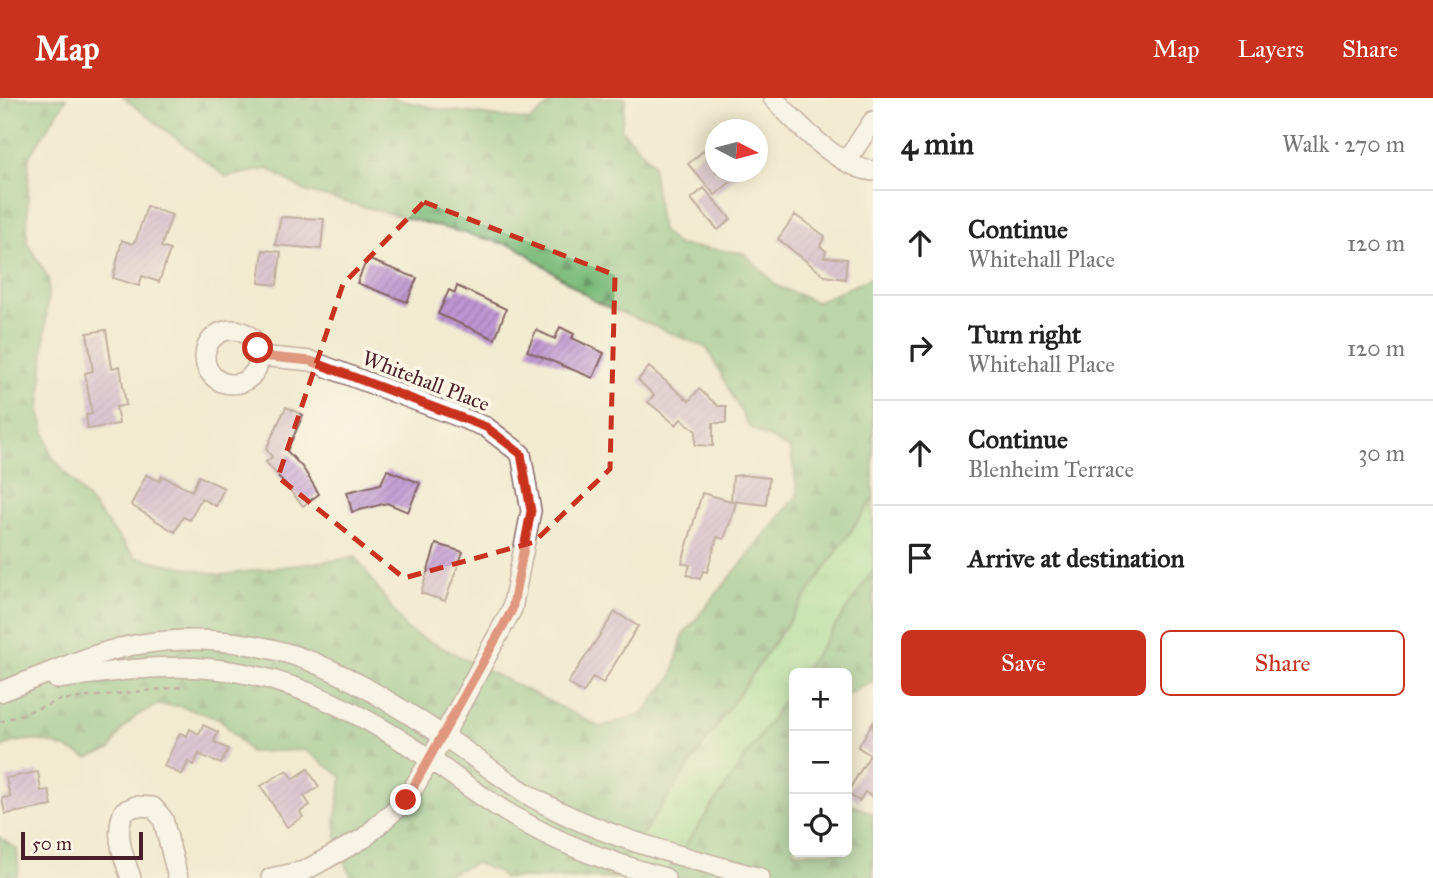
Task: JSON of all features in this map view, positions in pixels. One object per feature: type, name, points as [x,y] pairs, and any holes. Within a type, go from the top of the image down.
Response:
[{"type":"street","points":[[772,98],[805,131],[847,160],[873,171]]},
{"type":"street","points":[[847,160],[873,121]]},
{"type":"street","name":"Whitehall Place","points":[[260,356],[311,361],[486,427],[521,454],[531,511],[512,610],[444,737],[406,800],[364,838],[304,871],[271,878]]},
{"type":"street","points":[[0,692],[100,653],[166,640],[243,643],[297,656],[346,679],[444,737],[531,796],[587,825],[645,846],[760,878]]},
{"type":"street","points":[[21,684],[158,666],[236,671],[289,685],[360,716],[431,759],[512,816],[576,849],[665,878]]},
{"type":"street","points":[[131,878],[122,853],[118,824],[124,811],[136,806],[153,807],[163,819],[178,878]]},
{"type":"path","points":[[0,722],[61,700],[194,686]]},
{"type":"highlighted area","points":[[424,202],[615,275],[610,469],[534,542],[404,578],[278,477],[343,284]]},
{"type":"green space","points":[[0,98],[67,98],[29,157],[27,242],[49,279],[40,412],[51,455],[135,557],[221,575],[356,557],[407,630],[600,727],[642,714],[672,677],[683,635],[798,494],[790,449],[749,427],[707,348],[596,302],[517,247],[307,192],[268,169],[226,177],[124,98],[391,98],[440,109],[530,121],[557,98],[626,98],[621,129],[652,162],[661,230],[677,245],[744,253],[777,286],[816,302],[873,277],[873,499],[612,878],[503,878],[498,872],[476,863],[438,878],[352,878],[338,846],[335,822],[342,777],[305,750],[250,752],[220,719],[179,706],[157,705],[136,716],[121,731],[110,750],[88,758],[34,740],[12,743],[0,748]]},
{"type":"green space","points":[[873,499],[873,571],[806,668],[789,668],[789,693],[663,878],[612,878]]},
{"type":"green space","points":[[873,571],[873,682],[852,692],[852,668],[806,668]]},
{"type":"green space","points":[[789,693],[789,857],[852,857],[852,804],[873,814],[873,878],[663,878]]},
{"type":"green space","points":[[0,837],[17,849],[19,871],[15,878],[0,878]]},
{"type":"building","points":[[705,149],[705,182],[730,182],[715,195],[688,164]]},
{"type":"building","points":[[704,188],[731,219],[718,230],[691,199]]},
{"type":"building","points":[[147,206],[172,215],[161,247],[170,250],[159,282],[142,276],[139,286],[113,278],[122,240],[132,244],[136,240]]},
{"type":"building","points":[[795,215],[825,236],[820,246],[826,251],[824,257],[847,259],[845,279],[825,276],[778,239]]},
{"type":"building","points":[[281,217],[324,219],[321,249],[275,245]]},
{"type":"building","points":[[263,250],[281,252],[277,285],[259,283]]},
{"type":"building","points":[[367,259],[417,278],[407,302],[357,283]]},
{"type":"building","points":[[457,286],[506,309],[495,339],[438,314],[449,290],[455,293]]},
{"type":"building","points":[[560,327],[574,334],[572,338],[604,353],[593,378],[527,351],[536,330],[555,339]]},
{"type":"building","points":[[106,330],[112,368],[120,366],[126,405],[116,407],[119,424],[88,429],[86,415],[92,414],[85,373],[93,371],[87,333]]},
{"type":"building","points":[[649,367],[689,401],[699,389],[718,406],[726,406],[726,423],[713,423],[713,446],[695,445],[696,431],[681,419],[676,425],[648,402],[654,395],[638,380]]},
{"type":"building","points":[[286,407],[303,415],[287,451],[303,468],[319,494],[303,506],[266,462],[272,457],[266,449]]},
{"type":"building","points":[[387,470],[420,483],[408,512],[387,503],[352,512],[347,492],[381,484]]},
{"type":"building","points":[[146,475],[159,481],[162,476],[192,491],[199,476],[224,488],[216,506],[201,498],[190,520],[183,517],[175,532],[131,505]]},
{"type":"building","points":[[733,476],[769,478],[766,505],[732,501],[736,502],[732,517],[724,539],[717,537],[707,572],[703,571],[700,579],[687,575],[690,565],[682,563],[702,493],[731,501]]},
{"type":"building","points":[[436,544],[463,552],[445,601],[421,593]]},
{"type":"building","points":[[615,612],[638,626],[603,683],[593,677],[583,693],[568,683]]},
{"type":"building","points":[[873,723],[873,797],[865,792],[859,801],[852,796],[852,785],[870,755],[858,747]]},
{"type":"building","points":[[203,725],[218,732],[214,742],[228,749],[221,764],[199,754],[194,765],[188,762],[182,775],[164,766],[180,733],[187,736],[190,729],[199,734]]},
{"type":"building","points":[[308,769],[319,787],[304,796],[310,805],[300,812],[303,817],[287,827],[261,786],[287,770],[293,779]]},
{"type":"building","points":[[38,772],[41,791],[49,790],[52,806],[5,814],[2,798],[10,797],[6,778]]},
{"type":"route","points":[[258,348],[260,356],[311,361],[486,427],[521,454],[531,511],[512,610],[444,737],[406,800]]}]
